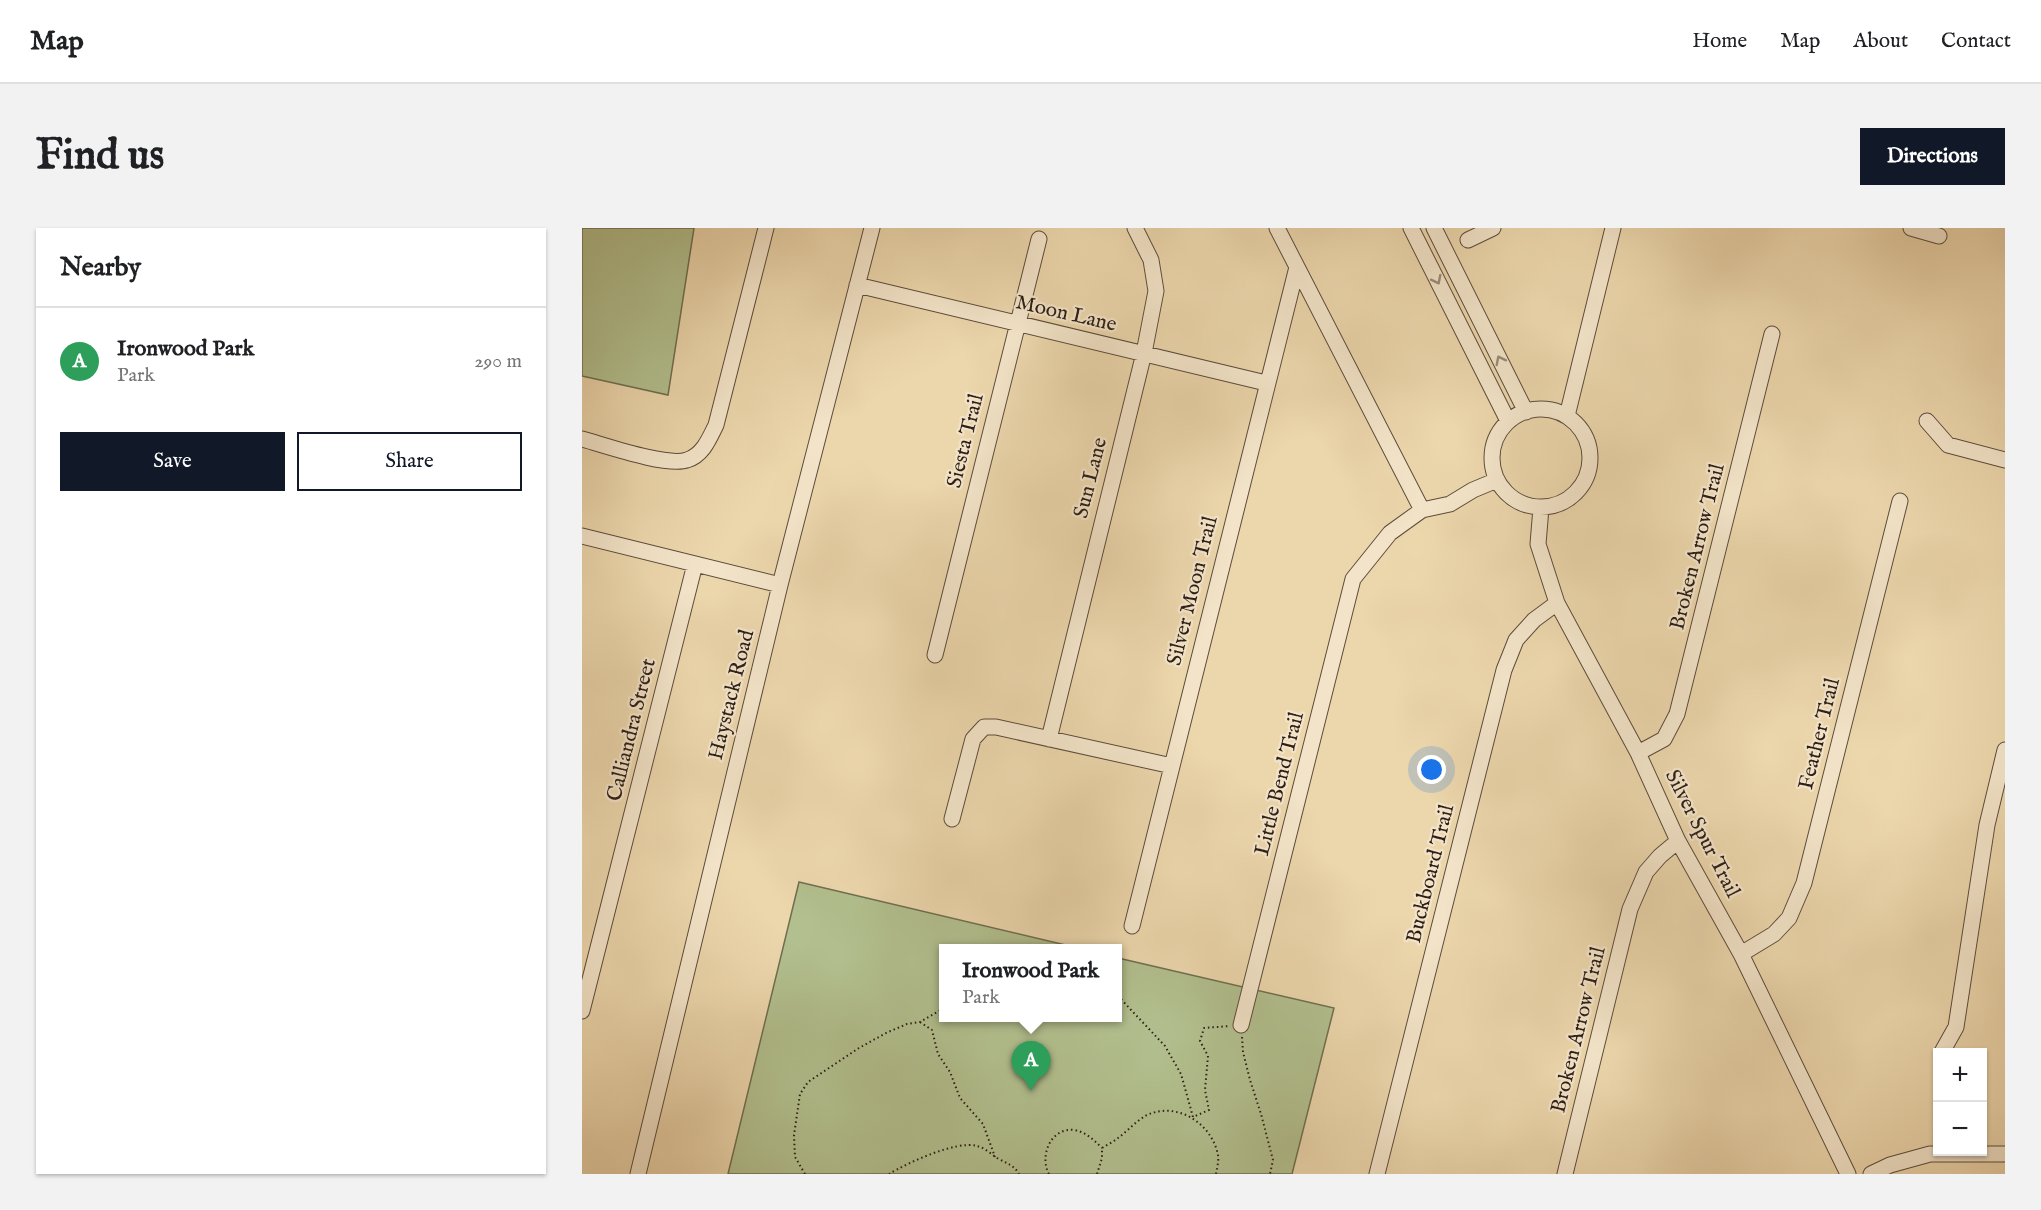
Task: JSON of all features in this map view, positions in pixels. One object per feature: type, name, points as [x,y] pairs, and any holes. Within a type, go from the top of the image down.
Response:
[{"type":"street","points":[[582,439],[668,462],[687,460],[704,449],[716,425],[765,228]]},
{"type":"street","name":"Haystack Road","points":[[638,1174],[780,585],[872,228]]},
{"type":"street","name":"Sun Lane","points":[[1049,739],[1144,353],[1156,291],[1151,260],[1135,228]]},
{"type":"street","points":[[1277,228],[1422,510]]},
{"type":"street","points":[[1411,228],[1509,421]]},
{"type":"street","points":[[1434,228],[1527,412]]},
{"type":"street","points":[[1468,240],[1493,228]]},
{"type":"street","points":[[1567,416],[1613,228]]},
{"type":"street","points":[[1911,228],[1939,236]]},
{"type":"street","name":"Siesta Trail","points":[[935,655],[1039,238]]},
{"type":"street","name":"Silver Moon Trail","points":[[1132,926],[1296,267]]},
{"type":"street","name":"Moon Lane","points":[[857,285],[1266,383]]},
{"type":"street","name":"Broken Arrow Trail","points":[[1638,753],[1664,739],[1677,714],[1773,334]]},
{"type":"street","points":[[1544,409],[1567,416],[1582,431],[1590,450],[1588,471],[1578,490],[1562,503],[1541,508],[1523,504],[1508,495],[1497,480],[1492,454],[1501,430],[1509,421],[1527,412],[1544,409]]},
{"type":"street","points":[[1927,421],[1948,445],[2005,460]]},
{"type":"street","name":"Little Bend Trail","points":[[1241,1025],[1353,579],[1390,534],[1422,510],[1450,504],[1473,490],[1497,480]]},
{"type":"street","name":"Feather Trail","points":[[1741,954],[1774,934],[1789,918],[1804,883],[1900,501]]},
{"type":"street","name":"Silver Spur Trail","points":[[1541,508],[1538,544],[1557,603],[1638,753],[1678,841],[1741,954],[1848,1174]]},
{"type":"street","points":[[582,536],[780,585]]},
{"type":"street","name":"Calliandra Street","points":[[582,1011],[695,564]]},
{"type":"street","name":"Buckboard Trail","points":[[1377,1174],[1504,670],[1516,640],[1534,620],[1557,603]]},
{"type":"street","points":[[952,819],[973,740],[984,727],[1172,766]]},
{"type":"street","points":[[1945,1048],[1956,1027],[1987,825],[2005,750]]},
{"type":"street","name":"Broken Arrow Trail","points":[[1566,1174],[1630,909],[1646,872],[1678,841]]},
{"type":"street","points":[[1871,1174],[1890,1165],[1930,1154],[2005,1154]]},
{"type":"path","points":[[1122,1000],[1165,1046],[1181,1074],[1193,1118]]},
{"type":"path","points":[[805,1174],[795,1157],[794,1135],[800,1094],[808,1082],[829,1066],[886,1033],[907,1024],[920,1022],[939,1011]]},
{"type":"path","points":[[920,1022],[932,1030],[938,1054],[950,1072],[960,1098],[983,1125],[995,1157]]},
{"type":"path","points":[[1193,1118],[1209,1110],[1205,1090],[1208,1056],[1200,1041],[1204,1028],[1241,1025],[1243,1052],[1273,1160],[1270,1174]]},
{"type":"path","points":[[1097,1174],[1102,1148],[1145,1116],[1171,1111],[1193,1118],[1207,1129],[1214,1141],[1218,1158],[1216,1174]]},
{"type":"path","points":[[1049,1174],[1044,1157],[1047,1147],[1053,1138],[1062,1132],[1072,1130],[1085,1133],[1102,1148]]},
{"type":"path","points":[[889,1174],[905,1165],[949,1148],[968,1145],[977,1146],[1014,1167],[1019,1174]]},
{"type":"green space","points":[[582,228],[694,228],[668,395],[582,376]]},
{"type":"green space","points":[[799,882],[1061,944],[939,944],[939,1022],[1122,1022],[1122,959],[1334,1008],[1292,1174],[728,1174]]},
{"type":"place","name":"Ironwood Park","points":[[1031,1091]]}]
